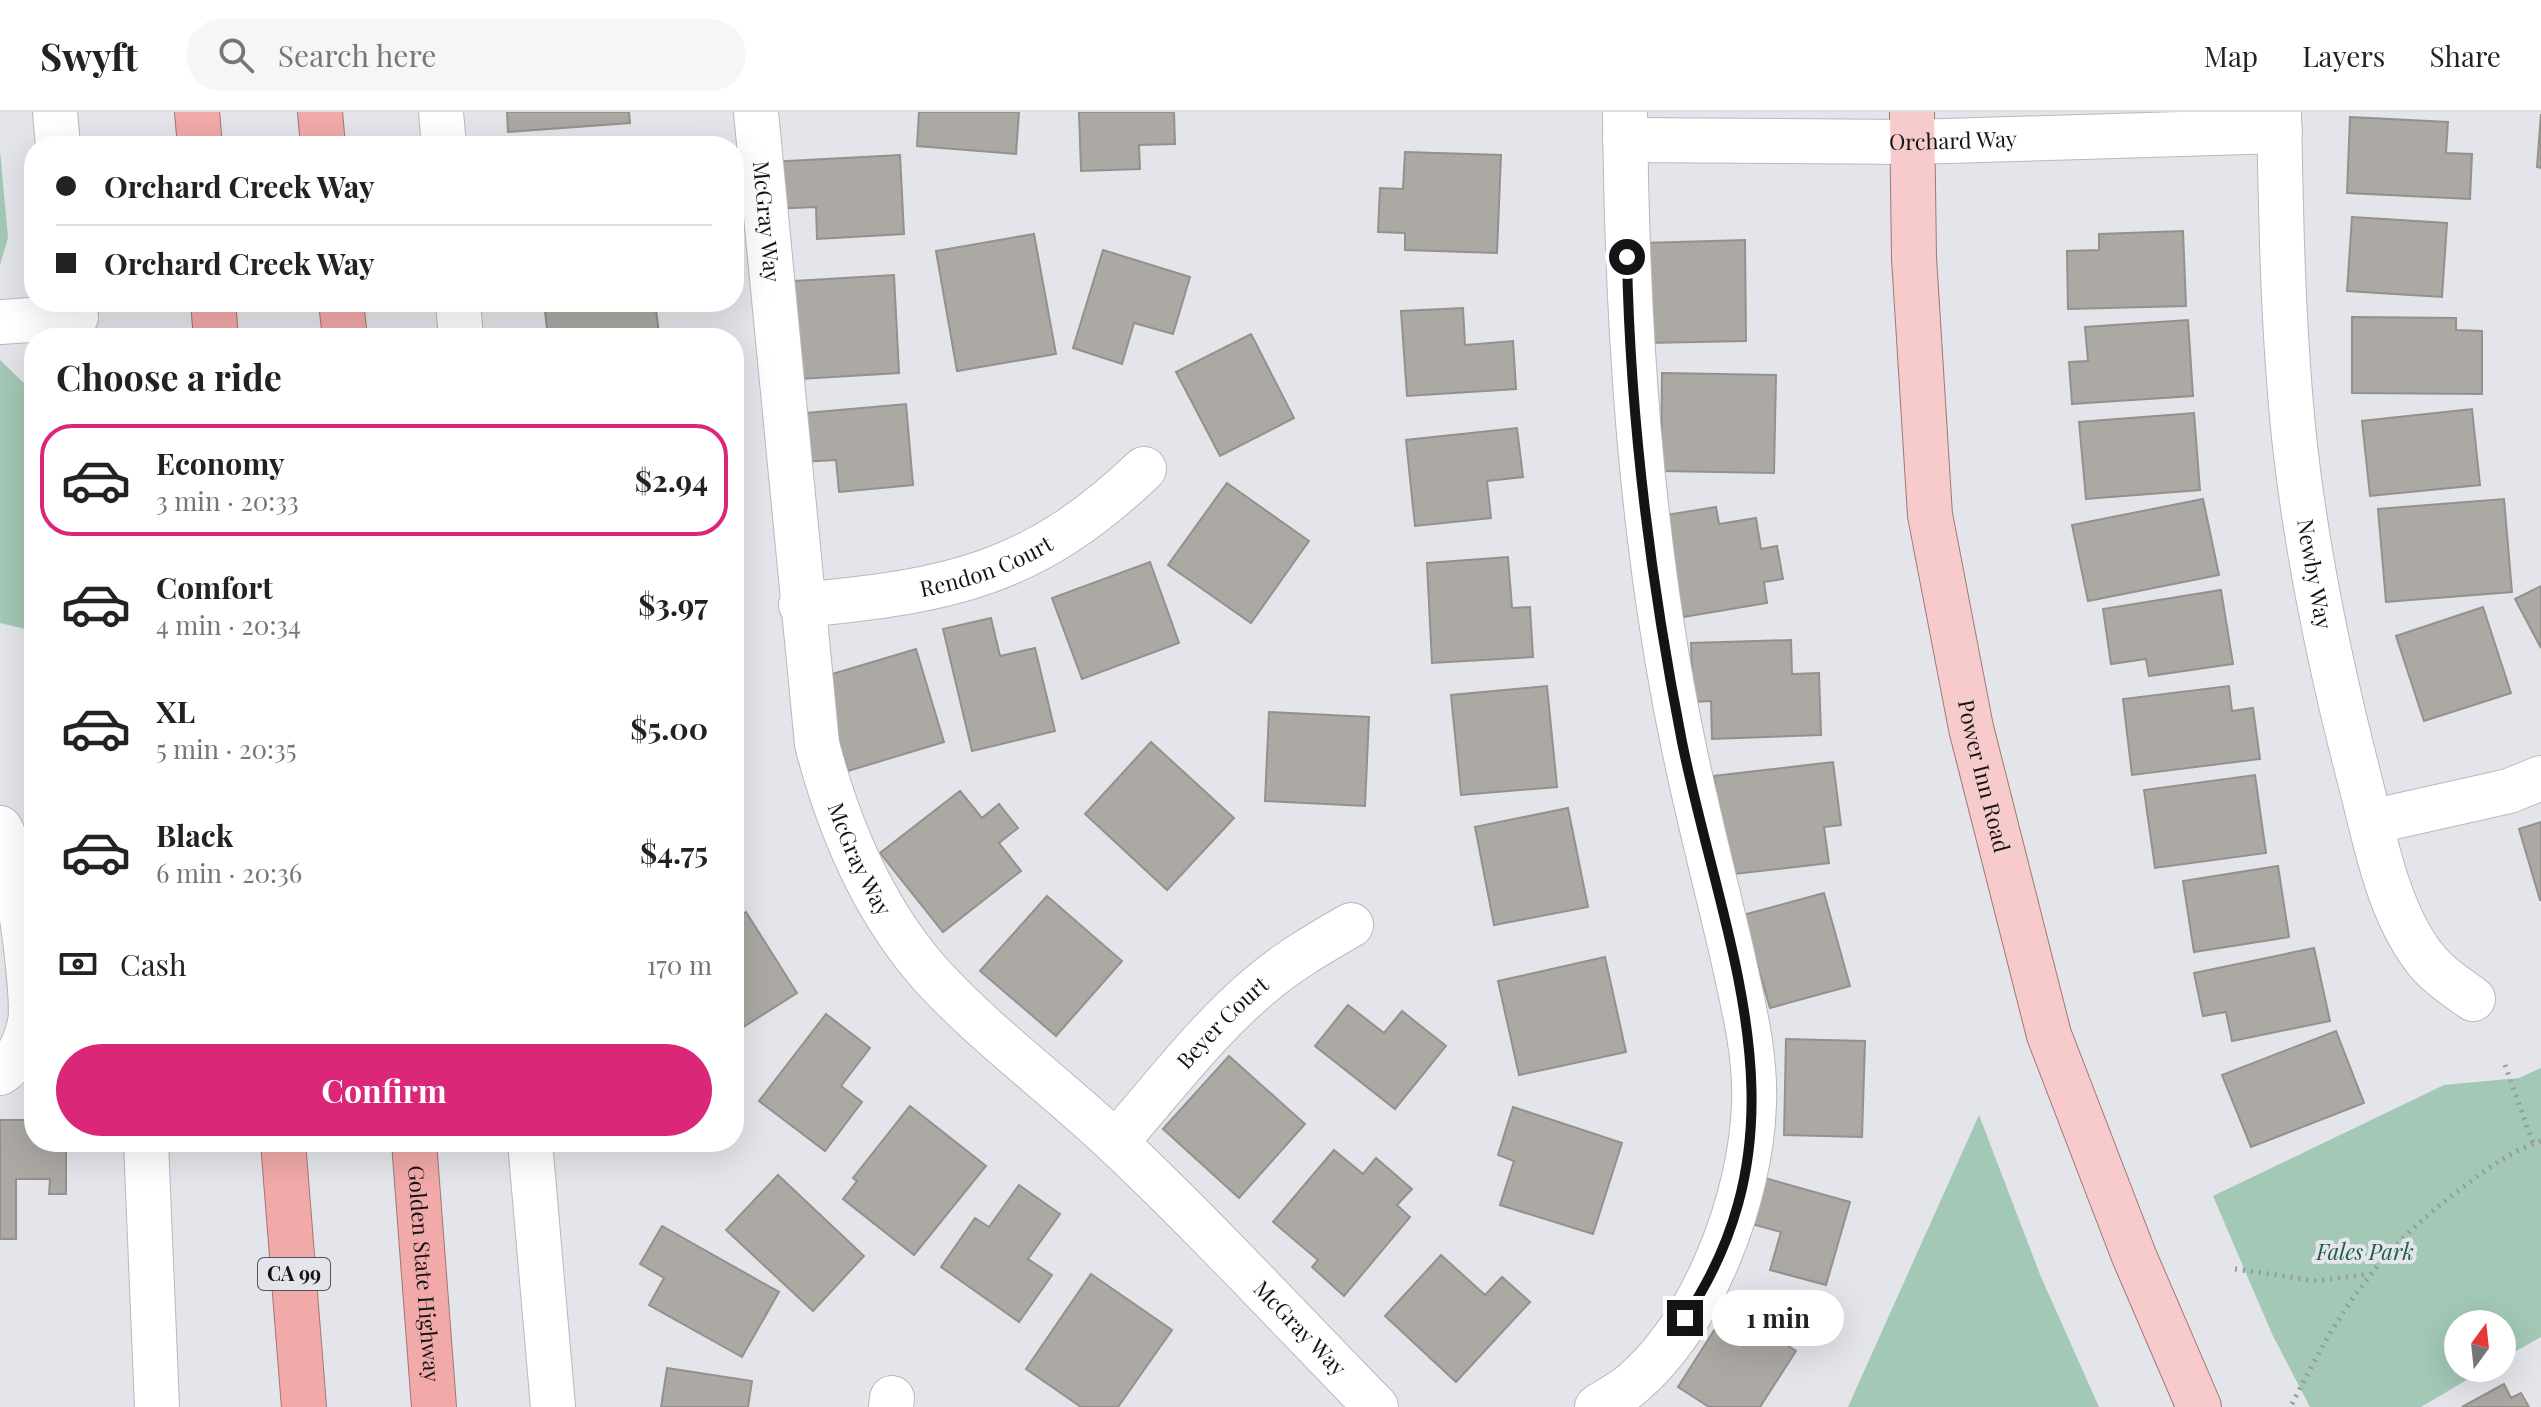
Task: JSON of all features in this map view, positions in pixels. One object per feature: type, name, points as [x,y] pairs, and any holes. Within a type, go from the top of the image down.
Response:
[{"type":"highway","points":[[197,112],[199,136]]},
{"type":"highway","points":[[320,112],[322,136]]},
{"type":"highway","name":"CA 99","points":[[284,1152],[304,1407]]},
{"type":"highway","name":"Golden State Highway","points":[[415,1152],[434,1407]]},
{"type":"main road","name":"Power Inn Road","points":[[1913,127],[1914,258],[1930,515],[1971,728],[2049,1035],[2139,1269],[2199,1407]]},
{"type":"street","points":[[55,112],[57,136]]},
{"type":"street","points":[[441,112],[443,136]]},
{"type":"street","name":"McGray Way","points":[[756,112],[801,605],[817,744],[830,795],[872,890],[899,934],[931,975],[968,1012],[1116,1142],[1376,1407]]},
{"type":"street","name":"Orchard Way","points":[[1625,126],[1913,127],[2280,121]]},
{"type":"street","name":"Newby Way","points":[[2280,121],[2283,289],[2295,446],[2319,602],[2371,822],[2399,913],[2422,955],[2439,974],[2473,999]]},
{"type":"street","points":[[1597,1407],[1632,1385],[1669,1342],[1701,1295],[1731,1230],[1746,1175],[1754,1104],[1750,1033],[1682,742],[1656,581],[1639,449],[1629,316],[1625,126]]},
{"type":"street","points":[[0,322],[76,319]]},
{"type":"street","name":"Rendon Court","points":[[801,605],[930,590],[979,576],[1025,557],[1069,532],[1109,502],[1144,469]]},
{"type":"street","points":[[2371,822],[2509,791],[2541,778]]},
{"type":"street","points":[[0,828],[5,834],[24,929]]},
{"type":"street","name":"Beyer Court","points":[[1116,1142],[1220,1024],[1256,988],[1296,957],[1351,925]]},
{"type":"street","points":[[0,1073],[24,1044]]},
{"type":"street","points":[[146,1152],[157,1407]]},
{"type":"street","points":[[531,1152],[553,1407]]},
{"type":"path","points":[[2505,1065],[2533,1143]]},
{"type":"path","points":[[2292,1404],[2327,1335],[2368,1274],[2428,1213],[2500,1159],[2541,1141]]},
{"type":"path","points":[[2235,1269],[2317,1281],[2368,1274]]},
{"type":"green space","points":[[0,150],[8,238],[0,265]]},
{"type":"green space","points":[[0,360],[24,383],[24,629],[0,623]]},
{"type":"green space","name":"Fales Park","points":[[2541,1068],[2541,1337],[2516,1351],[2516,1310],[2444,1310],[2444,1382],[2463,1382],[2421,1407],[2310,1407],[2272,1334],[2213,1196],[2444,1085],[2519,1078]]},
{"type":"green space","points":[[1979,1115],[2041,1277],[2099,1407],[1848,1407]]},
{"type":"building","points":[[507,112],[629,112],[630,123],[508,132]]},
{"type":"building","points":[[919,112],[1019,112],[1016,154],[917,146]]},
{"type":"building","points":[[1079,112],[1174,112],[1175,144],[1139,145],[1140,169],[1081,171]]},
{"type":"building","points":[[2541,114],[2541,168],[2537,167]]},
{"type":"building","points":[[2350,117],[2448,122],[2446,153],[2472,154],[2470,199],[2347,193]]},
{"type":"building","points":[[1405,152],[1501,155],[1497,253],[1405,250],[1405,233],[1378,232],[1380,188],[1403,189]]},
{"type":"building","points":[[900,155],[904,234],[817,239],[816,207],[772,209],[769,162]]},
{"type":"building","points":[[2352,217],[2447,223],[2442,297],[2347,291]]},
{"type":"building","points":[[2183,231],[2186,306],[2068,309],[2067,251],[2099,250],[2099,234]]},
{"type":"building","points":[[1034,234],[1056,354],[957,371],[936,251]]},
{"type":"building","points":[[1745,240],[1746,341],[1647,343],[1644,243]]},
{"type":"building","points":[[1103,250],[1190,277],[1173,334],[1134,323],[1122,364],[1073,348]]},
{"type":"building","points":[[894,275],[899,373],[800,379],[794,281]]},
{"type":"building","points":[[1463,308],[1465,345],[1513,341],[1516,389],[1407,396],[1401,311]]},
{"type":"building","points":[[545,312],[656,312],[658,328],[547,328]]},
{"type":"building","points":[[2352,317],[2456,318],[2456,330],[2482,331],[2482,394],[2352,393]]},
{"type":"building","points":[[2188,320],[2193,396],[2072,404],[2069,362],[2088,361],[2085,327]]},
{"type":"building","points":[[1251,334],[1294,418],[1220,456],[1176,372]]},
{"type":"building","points":[[1662,373],[1776,375],[1774,473],[1661,471]]},
{"type":"building","points":[[906,404],[913,485],[839,492],[836,460],[800,462],[795,414]]},
{"type":"building","points":[[2472,409],[2480,485],[2370,496],[2362,421]]},
{"type":"building","points":[[2194,413],[2200,490],[2086,499],[2079,422]]},
{"type":"building","points":[[1517,428],[1523,477],[1487,481],[1491,518],[1415,526],[1406,440]]},
{"type":"building","points":[[1227,483],[1309,541],[1251,623],[1168,565]]},
{"type":"building","points":[[2203,499],[2219,575],[2088,601],[2072,525]]},
{"type":"building","points":[[2504,499],[2512,592],[2386,602],[2378,509]]},
{"type":"building","points":[[1716,507],[1719,524],[1756,518],[1761,549],[1777,546],[1783,579],[1764,582],[1767,603],[1683,617],[1666,515]]},
{"type":"building","points":[[1508,557],[1512,608],[1530,607],[1533,657],[1432,663],[1427,563]]},
{"type":"building","points":[[1150,562],[1179,643],[1082,679],[1052,598]]},
{"type":"building","points":[[2541,586],[2541,648],[2515,599]]},
{"type":"building","points":[[2221,590],[2233,664],[2149,676],[2146,659],[2111,664],[2103,609]]},
{"type":"building","points":[[2483,607],[2511,693],[2424,721],[2396,636]]},
{"type":"building","points":[[991,618],[1000,656],[1035,648],[1055,731],[972,751],[943,629]]},
{"type":"building","points":[[1791,640],[1792,674],[1819,673],[1821,735],[1712,739],[1711,701],[1693,702],[1691,643]]},
{"type":"building","points":[[916,649],[944,742],[848,771],[819,678]]},
{"type":"building","points":[[1547,686],[1557,787],[1461,795],[1451,695]]},
{"type":"building","points":[[2229,686],[2232,711],[2253,708],[2260,759],[2132,775],[2123,699]]},
{"type":"building","points":[[1269,712],[1369,717],[1365,806],[1265,801]]},
{"type":"building","points":[[1151,742],[1234,818],[1167,890],[1085,814]]},
{"type":"building","points":[[1833,762],[1841,825],[1824,827],[1829,863],[1726,875],[1714,776]]},
{"type":"building","points":[[2255,775],[2266,853],[2155,868],[2144,790]]},
{"type":"building","points":[[960,791],[982,818],[999,804],[1018,828],[999,843],[1021,871],[943,932],[880,853]]},
{"type":"building","points":[[1568,808],[1588,907],[1494,925],[1475,827]]},
{"type":"building","points":[[2541,822],[2541,900],[2540,900],[2519,829]]},
{"type":"building","points":[[2278,866],[2289,937],[2194,952],[2183,881]]},
{"type":"building","points":[[1824,893],[1850,986],[1770,1008],[1743,915]]},
{"type":"building","points":[[1047,896],[1122,961],[1056,1036],[980,971]]},
{"type":"building","points":[[744,913],[797,993],[744,1027]]},
{"type":"building","points":[[2314,948],[2330,1021],[2232,1041],[2226,1012],[2203,1016],[2194,973]]},
{"type":"building","points":[[1605,957],[1626,1052],[1519,1075],[1498,981]]},
{"type":"building","points":[[1348,1005],[1384,1033],[1402,1011],[1446,1046],[1395,1109],[1315,1046]]},
{"type":"building","points":[[826,1014],[870,1048],[841,1086],[862,1102],[825,1151],[759,1101]]},
{"type":"building","points":[[2336,1031],[2364,1103],[2251,1147],[2222,1075]]},
{"type":"building","points":[[1786,1039],[1865,1041],[1862,1137],[1784,1135]]},
{"type":"building","points":[[1229,1056],[1305,1124],[1239,1198],[1163,1129]]},
{"type":"building","points":[[910,1106],[986,1166],[914,1255],[843,1199],[857,1181],[853,1178]]},
{"type":"building","points":[[1513,1107],[1622,1143],[1593,1234],[1500,1205],[1514,1161],[1498,1155]]},
{"type":"building","points":[[0,1120],[24,1120],[24,1152],[66,1152],[66,1194],[49,1194],[50,1179],[16,1179],[16,1239],[0,1239]]},
{"type":"building","points":[[1334,1150],[1363,1174],[1376,1158],[1412,1189],[1397,1205],[1410,1217],[1344,1296],[1312,1267],[1318,1260],[1273,1222]]},
{"type":"building","points":[[778,1175],[864,1256],[813,1311],[726,1230]]},
{"type":"building","points":[[1754,1175],[1850,1202],[1826,1285],[1770,1270],[1781,1232],[1741,1221]]},
{"type":"building","points":[[1019,1185],[1060,1214],[1028,1259],[1052,1275],[1019,1322],[941,1267],[975,1218],[989,1227]]},
{"type":"building","points":[[662,1226],[779,1292],[742,1357],[649,1305],[664,1278],[640,1264]]},
{"type":"building","points":[[1441,1255],[1485,1295],[1502,1277],[1530,1302],[1456,1382],[1385,1316]]},
{"type":"building","points":[[1091,1274],[1172,1330],[1118,1407],[1081,1407],[1026,1369]]},
{"type":"building","points":[[1729,1307],[1796,1351],[1760,1407],[1709,1407],[1678,1387]]},
{"type":"building","points":[[667,1368],[752,1381],[748,1407],[661,1407]]},
{"type":"building","points":[[2504,1384],[2511,1398],[2521,1393],[2529,1407],[2462,1407]]},
{"type":"route","points":[[1627,257],[1639,449],[1656,581],[1682,742],[1750,1033],[1754,1104],[1746,1175],[1731,1230],[1701,1295],[1685,1318]]}]
